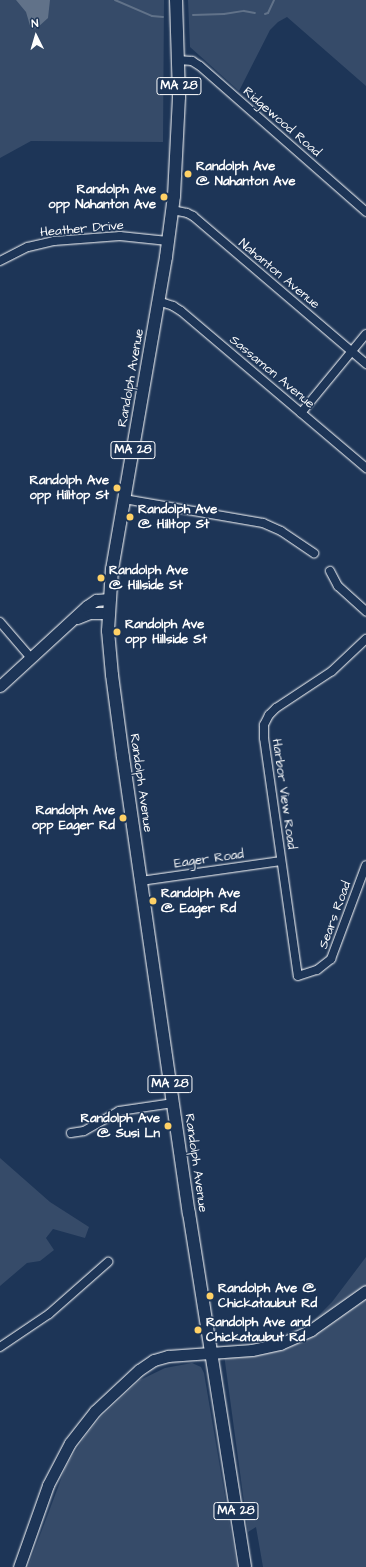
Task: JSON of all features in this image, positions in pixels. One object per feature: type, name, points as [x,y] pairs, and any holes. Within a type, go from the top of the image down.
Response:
[{"type":"main road","name":"Randolph Avenue","points":[[176,0],[178,140],[172,210],[124,499],[108,613],[112,675],[141,880],[210,1352],[245,1567]]},
{"type":"main road","points":[[0,686],[91,602],[109,599]]},
{"type":"main road","points":[[69,622],[87,614],[108,613]]},
{"type":"main road","points":[[19,1567],[56,1468],[73,1438],[88,1418],[128,1380],[151,1361],[168,1356],[256,1350],[289,1340],[316,1326],[366,1291]]},
{"type":"street","name":"Ridgewood Road","points":[[178,60],[192,61],[200,66],[366,212]]},
{"type":"street","name":"Nahanton Avenue","points":[[172,210],[193,216],[366,364]]},
{"type":"street","name":"Heather Drive","points":[[0,261],[28,247],[54,241],[120,236],[168,241]]},
{"type":"street","name":"Sassamon Avenue","points":[[158,301],[177,308],[366,468]]},
{"type":"street","points":[[301,413],[366,334]]},
{"type":"street","points":[[124,499],[263,523],[281,530],[314,553]]},
{"type":"street","points":[[330,571],[338,586],[366,611]]},
{"type":"street","points":[[0,622],[31,658]]},
{"type":"street","name":"Harbor View Road","points":[[298,976],[264,738],[266,721],[276,708],[332,672],[366,639]]},
{"type":"street","name":"Eager Road","points":[[141,880],[281,861]]},
{"type":"street","name":"Sears Road","points":[[298,976],[322,968],[333,956],[366,865]]},
{"type":"street","points":[[71,1134],[84,1131],[119,1110],[173,1102]]},
{"type":"street","points":[[0,1347],[54,1310],[108,1262]]},
{"type":"shaded area","points":[[0,0],[164,0],[163,142],[31,141],[0,158]]},
{"type":"shaded area","points":[[16,0],[50,0],[48,18],[37,28],[31,29],[26,12]]},
{"type":"shaded area","points":[[188,0],[366,0],[366,86],[287,17],[278,22],[270,30],[239,91],[190,47]]},
{"type":"shaded area","points":[[0,1158],[50,1202],[89,1227],[85,1238],[53,1229],[46,1238],[54,1250],[40,1261],[27,1263],[0,1286]]},
{"type":"shaded area","points":[[366,1257],[366,1567],[263,1567],[256,1527],[248,1532],[223,1347],[255,1345],[282,1339],[308,1326],[332,1302]]},
{"type":"shaded area","points":[[192,1363],[201,1367],[204,1373],[237,1567],[28,1567],[66,1466],[86,1435],[101,1417],[140,1380],[165,1368]]},
{"type":"waterway","points":[[115,0],[152,16],[163,17]]},
{"type":"waterway","points":[[265,14],[268,13],[274,0]]},
{"type":"waterway","points":[[193,15],[224,14],[244,11],[255,13]]},
{"type":"place","name":"Randolph Ave @ Nahanton Ave","points":[[188,174]]},
{"type":"place","name":"Randolph Ave opp Nahanton Ave","points":[[164,197]]},
{"type":"place","name":"Randolph Ave opp Hilltop St","points":[[117,488]]},
{"type":"place","name":"Randolph Ave @ Hilltop St","points":[[130,517]]},
{"type":"place","name":"Randolph Ave @ Hillside St","points":[[101,578]]},
{"type":"place","name":"Randolph Ave opp Hillside St","points":[[117,632]]},
{"type":"place","name":"Randolph Ave opp Eager Rd","points":[[123,818]]},
{"type":"place","name":"Randolph Ave @ Eager Rd","points":[[153,901]]},
{"type":"place","name":"Randolph Ave @ Susi Ln","points":[[168,1126]]},
{"type":"place","name":"Randolph Ave @ Chickataubut Rd","points":[[210,1296]]},
{"type":"place","name":"Randolph Ave and Chickataubut Rd","points":[[198,1330]]}]
